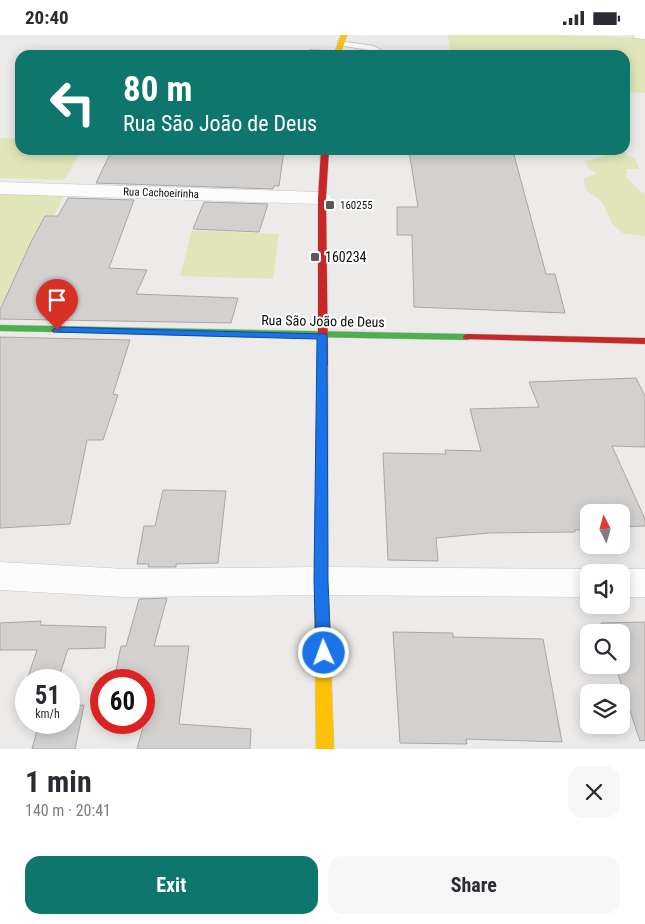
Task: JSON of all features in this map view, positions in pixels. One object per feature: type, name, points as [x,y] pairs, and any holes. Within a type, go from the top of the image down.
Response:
[{"type":"main road","points":[[324,155],[322,165],[321,581],[325,749]]},
{"type":"main road","name":"Rua São João de Deus","points":[[0,328],[322,336],[645,341]]},
{"type":"street","points":[[640,35],[645,35]]},
{"type":"street","name":"Rua Cachoeirinha","points":[[0,188],[322,198]]},
{"type":"street","points":[[0,576],[125,583],[321,581],[580,583]]},
{"type":"street","points":[[630,583],[645,583]]},
{"type":"lane","points":[[326,50],[340,47],[371,48],[375,50]]},
{"type":"green space","points":[[448,35],[560,35],[645,38],[645,93],[630,92],[630,50],[450,50]]},
{"type":"green space","points":[[0,138],[15,138],[15,155],[79,155],[64,180],[0,178]]},
{"type":"green space","points":[[608,155],[627,155],[635,158],[639,169],[627,169],[626,177],[645,195],[645,236],[622,233],[612,224],[602,202],[587,191],[583,179],[597,173],[589,169],[585,161]]},
{"type":"green space","points":[[0,192],[64,195],[7,314],[0,314]]},
{"type":"green space","points":[[192,230],[279,234],[273,279],[180,276]]},
{"type":"building","points":[[110,155],[283,155],[279,186],[274,186],[273,189],[96,183]]},
{"type":"building","points":[[410,155],[514,155],[546,274],[555,274],[565,313],[414,307],[412,235],[397,235],[397,207],[418,207]]},
{"type":"building","points":[[68,198],[134,200],[109,268],[147,270],[136,294],[238,298],[231,323],[0,319],[0,310],[45,216],[58,216]]},
{"type":"building","points":[[204,202],[268,204],[259,232],[193,229]]},
{"type":"building","points":[[0,337],[130,340],[113,394],[118,395],[103,440],[87,440],[70,524],[0,528]]},
{"type":"building","points":[[636,378],[645,396],[645,447],[612,446],[645,519],[645,526],[630,527],[630,504],[580,504],[580,530],[575,530],[575,532],[489,533],[436,538],[438,561],[388,560],[383,453],[446,454],[445,450],[481,451],[470,409],[539,407],[529,382]]},
{"type":"building","points":[[163,490],[226,491],[218,563],[176,564],[176,567],[148,567],[149,564],[137,564],[144,526],[155,526]]},
{"type":"building","points":[[167,598],[154,646],[189,646],[179,724],[251,729],[250,749],[137,749],[141,734],[155,734],[155,669],[116,669],[121,646],[126,646],[139,599]]},
{"type":"building","points":[[41,621],[40,625],[106,627],[105,648],[68,649],[62,669],[31,669],[37,650],[0,650],[0,623]]},
{"type":"building","points":[[645,622],[645,740],[640,741],[630,711],[630,684],[621,684],[618,674],[630,674],[630,624],[601,623]]},
{"type":"building","points":[[393,632],[453,633],[453,637],[543,639],[562,742],[466,739],[467,744],[400,743]]},
{"type":"building","points":[[80,705],[84,705],[80,725]]},
{"type":"building","points":[[36,734],[78,734],[75,749],[32,749]]},
{"type":"traffic: fast","points":[[0,328],[468,337]]},
{"type":"traffic: slow","points":[[339,50],[344,35]]},
{"type":"traffic: slow","points":[[323,365],[321,581],[325,749]]},
{"type":"traffic: jam","points":[[323,365],[322,198],[325,155]]},
{"type":"traffic: jam","points":[[468,337],[645,341]]},
{"type":"place","name":"160255","points":[[330,205]]},
{"type":"place","name":"160234","points":[[315,257]]},
{"type":"route","points":[[57,330],[322,336],[321,581],[324,653]]}]
